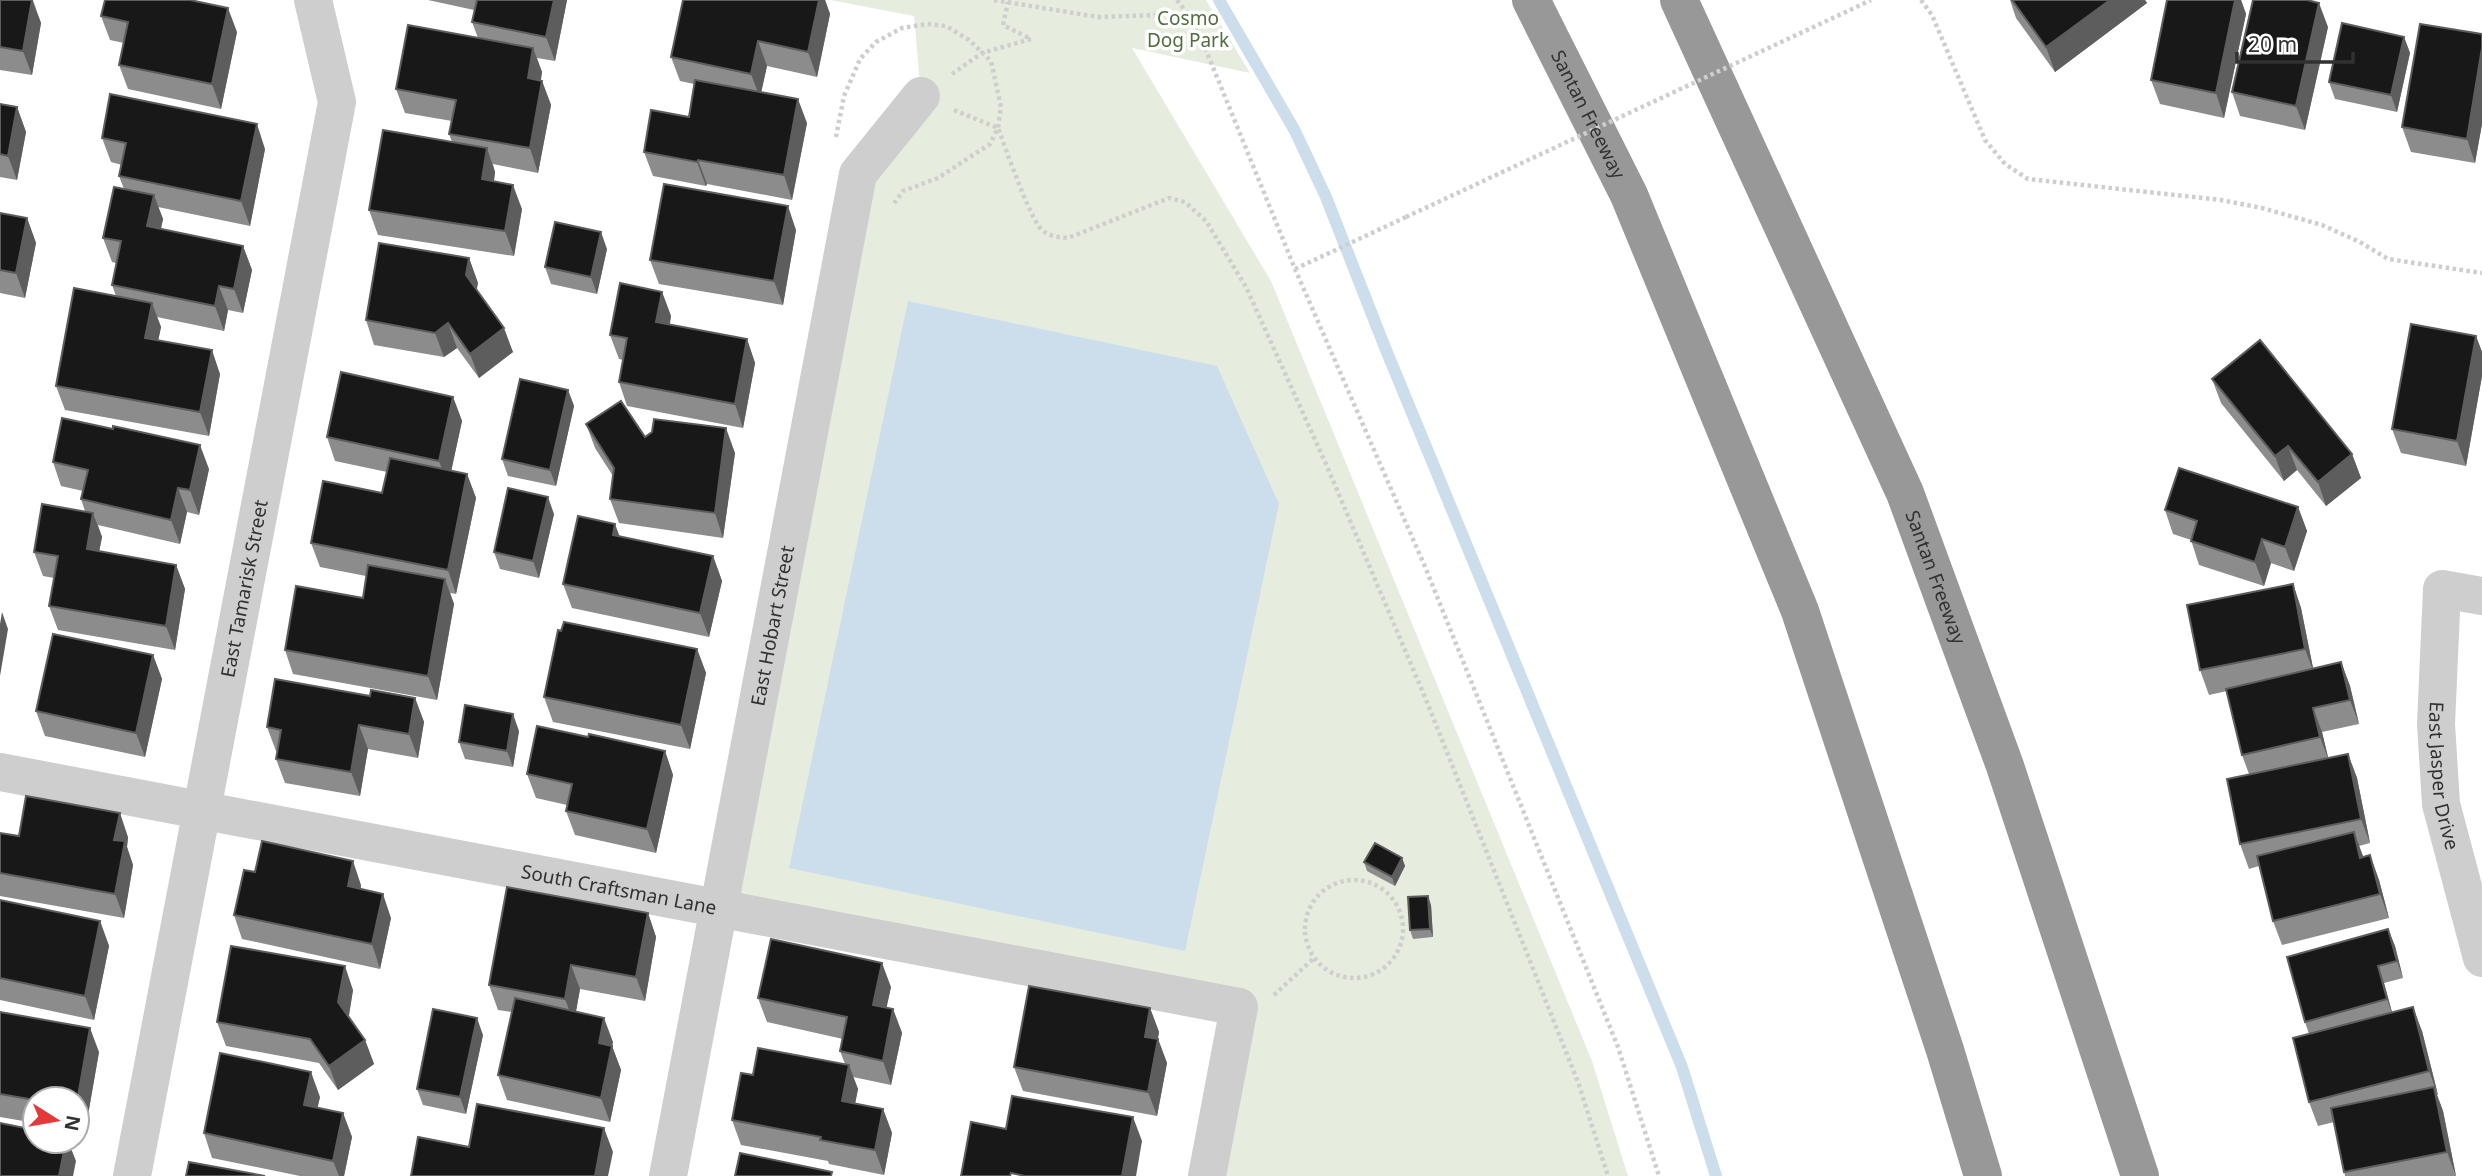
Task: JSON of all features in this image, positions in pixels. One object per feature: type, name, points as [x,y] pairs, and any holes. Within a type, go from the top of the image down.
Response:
[{"type":"highway","name":"Santan Freeway","points":[[1531,0],[1629,195],[1800,611],[1945,1050],[1983,1176]]},
{"type":"highway","name":"Santan Freeway","points":[[1679,0],[1905,493],[2005,766],[2140,1176]]},
{"type":"street","name":"East Tamarisk Street","points":[[132,1176],[337,102],[313,0]]},
{"type":"street","name":"East Hobart Street","points":[[668,1176],[858,174],[921,96]]},
{"type":"street","name":"East Jasper Drive","points":[[2482,596],[2442,589],[2436,724],[2441,804],[2482,958]]},
{"type":"street","name":"South Craftsman Lane","points":[[0,772],[1239,1007]]},
{"type":"street","points":[[1207,1176],[1239,1007]]},
{"type":"path","points":[[994,0],[1098,17],[1188,14]]},
{"type":"path","points":[[1177,0],[1188,14],[1206,50],[1295,269],[1426,569],[1613,1035],[1658,1176]]},
{"type":"path","points":[[1295,269],[1871,0]]},
{"type":"path","points":[[1921,0],[1931,15],[1985,140],[2005,164],[2028,179],[2248,205],[2322,225],[2360,242],[2388,259],[2482,273]]},
{"type":"path","points":[[921,96],[982,53],[1031,39],[1003,25],[1008,2]]},
{"type":"path","points":[[921,96],[998,128],[1032,215],[1042,230],[1054,237],[1069,238],[1169,198],[1185,202],[1206,221],[1246,287],[1385,602],[1578,1082],[1608,1176]]},
{"type":"path","points":[[1363,879],[1381,886],[1395,900],[1403,918],[1403,937],[1397,955],[1383,970],[1366,978],[1346,978],[1328,971],[1314,958],[1306,940],[1306,920],[1312,902],[1326,888],[1343,880],[1363,879]]},
{"type":"path","points":[[1239,1007],[1271,998],[1314,958]]},
{"type":"green space","name":"Cosmo Dog Park","points":[[830,0],[1206,0],[1250,73],[1132,48],[1271,281],[1592,1061],[1628,1176],[1207,1176],[1239,1007],[719,910],[858,174],[921,96],[914,16]]},
{"type":"water","points":[[908,301],[1217,366],[1279,504],[1185,951],[789,868]]},
{"type":"building","points":[[0,0],[32,0],[23,51],[0,47]]},
{"type":"building","points":[[105,0],[190,0],[228,8],[212,84],[119,65],[128,22],[101,16]]},
{"type":"building","points":[[477,0],[554,0],[546,37],[472,22]]},
{"type":"building","points":[[683,0],[819,0],[808,52],[758,41],[751,74],[671,57]]},
{"type":"building","points":[[2012,0],[2110,0],[2046,47]]},
{"type":"building","points":[[2167,0],[2235,0],[2216,93],[2151,80]]},
{"type":"building","points":[[2253,0],[2307,0],[2319,3],[2296,106],[2232,92]]},
{"type":"building","points":[[2342,23],[2404,37],[2391,95],[2329,82]]},
{"type":"building","points":[[2420,24],[2482,34],[2467,139],[2402,127]]},
{"type":"building","points":[[408,25],[533,48],[528,78],[542,81],[530,148],[449,134],[456,100],[396,89]]},
{"type":"building","points":[[695,80],[798,99],[784,175],[644,152],[651,110],[689,117]]},
{"type":"building","points":[[110,94],[257,124],[241,201],[119,176],[126,143],[102,138]]},
{"type":"building","points":[[0,104],[17,107],[8,156],[0,154]]},
{"type":"building","points":[[383,130],[487,148],[482,179],[513,185],[505,231],[369,210]]},
{"type":"building","points":[[664,184],[788,206],[774,281],[650,260]]},
{"type":"building","points":[[114,187],[154,195],[147,226],[243,246],[234,289],[219,286],[215,306],[112,285],[121,241],[103,238]]},
{"type":"building","points":[[0,213],[27,218],[16,273],[0,270]]},
{"type":"building","points":[[555,222],[601,232],[591,277],[545,267]]},
{"type":"building","points":[[379,243],[469,258],[466,275],[504,328],[470,354],[448,323],[435,333],[366,320]]},
{"type":"building","points":[[620,283],[662,292],[656,322],[747,339],[735,404],[619,382],[627,338],[610,335]]},
{"type":"building","points":[[74,288],[152,303],[145,338],[212,350],[200,412],[56,386]]},
{"type":"building","points":[[2411,324],[2476,336],[2457,441],[2392,429]]},
{"type":"building","points":[[2260,340],[2352,454],[2318,482],[2288,446],[2275,456],[2212,379]]},
{"type":"building","points":[[341,372],[453,397],[439,461],[327,437]]},
{"type":"building","points":[[520,379],[568,390],[550,470],[502,459]]},
{"type":"building","points":[[621,401],[645,437],[652,432],[654,419],[726,428],[715,513],[610,499],[614,468],[586,424]]},
{"type":"building","points":[[62,418],[200,445],[190,490],[178,488],[171,520],[81,499],[88,470],[53,462]]},
{"type":"building","points":[[390,458],[467,474],[448,570],[311,543],[323,481],[382,493]]},
{"type":"building","points":[[2179,468],[2298,507],[2285,547],[2262,539],[2255,562],[2191,541],[2197,521],[2165,510]]},
{"type":"building","points":[[508,488],[548,497],[533,561],[494,552]]},
{"type":"building","points":[[42,504],[93,513],[87,549],[176,565],[166,626],[49,606],[58,556],[34,552]]},
{"type":"building","points":[[578,516],[615,524],[613,535],[713,556],[700,613],[563,584]]},
{"type":"building","points":[[368,565],[445,579],[428,676],[285,650],[296,586],[363,598]]},
{"type":"building","points":[[2293,584],[2305,649],[2200,670],[2187,605]]},
{"type":"building","points":[[564,622],[697,649],[681,725],[544,697],[558,630],[561,631]]},
{"type":"building","points":[[53,634],[153,655],[136,733],[36,711]]},
{"type":"building","points":[[2341,662],[2350,700],[2313,708],[2320,737],[2242,755],[2226,689]]},
{"type":"building","points":[[275,679],[370,696],[371,690],[415,698],[409,734],[359,725],[351,772],[276,759],[281,730],[267,727]]},
{"type":"building","points":[[465,705],[513,714],[507,751],[459,742]]},
{"type":"building","points":[[537,726],[588,737],[589,734],[665,751],[647,829],[566,811],[572,784],[527,774]]},
{"type":"building","points":[[2348,754],[2361,819],[2240,844],[2227,779]]},
{"type":"building","points":[[26,796],[120,813],[114,840],[125,841],[115,894],[0,873],[0,833],[19,836]]},
{"type":"building","points":[[2354,832],[2360,858],[2370,855],[2380,894],[2273,921],[2257,856]]},
{"type":"building","points":[[262,841],[353,861],[348,886],[383,894],[372,944],[234,915],[244,870],[255,872]]},
{"type":"building","points":[[1375,843],[1402,858],[1392,877],[1364,862]]},
{"type":"building","points":[[507,887],[648,913],[636,977],[571,965],[565,999],[489,985]]},
{"type":"building","points":[[1428,896],[1430,929],[1410,930],[1408,897]]},
{"type":"building","points":[[0,900],[100,921],[85,996],[0,978]]},
{"type":"building","points":[[2388,929],[2397,961],[2378,966],[2387,999],[2305,1022],[2287,957]]},
{"type":"building","points":[[771,939],[882,963],[873,1005],[893,1009],[883,1061],[840,1051],[847,1017],[758,998]]},
{"type":"building","points":[[231,946],[345,966],[338,1002],[365,1040],[329,1066],[310,1039],[217,1022]]},
{"type":"building","points":[[1029,986],[1150,1008],[1145,1037],[1158,1039],[1148,1092],[1014,1067]]},
{"type":"building","points":[[515,998],[604,1018],[599,1043],[612,1046],[601,1098],[498,1075]]},
{"type":"building","points":[[2413,1007],[2429,1071],[2309,1102],[2293,1038]]},
{"type":"building","points":[[433,1009],[477,1018],[460,1097],[417,1089]]},
{"type":"building","points":[[0,1012],[90,1028],[80,1085],[21,1085],[21,1098],[0,1094]]},
{"type":"building","points":[[758,1048],[849,1065],[842,1101],[883,1109],[875,1150],[732,1120],[741,1073],[753,1075]]},
{"type":"building","points":[[220,1053],[311,1072],[304,1105],[343,1113],[333,1161],[204,1133]]},
{"type":"building","points":[[2434,1087],[2447,1152],[2344,1172],[2331,1108]]},
{"type":"building","points":[[1012,1096],[1133,1117],[1122,1176],[1025,1176],[1011,1173],[1010,1176],[961,1176],[971,1122],[1006,1129]]},
{"type":"building","points":[[477,1104],[604,1128],[595,1176],[411,1176],[418,1137],[469,1147]]},
{"type":"building","points":[[0,1123],[21,1127],[21,1155],[63,1155],[59,1176],[0,1176]]},
{"type":"building","points":[[740,1153],[832,1172],[831,1176],[735,1176]]},
{"type":"building","points":[[189,1162],[265,1176],[186,1176]]},
{"type":"waterway","points":[[1219,0],[1295,131],[1326,197],[1384,345],[1682,1067],[1716,1176]]}]
